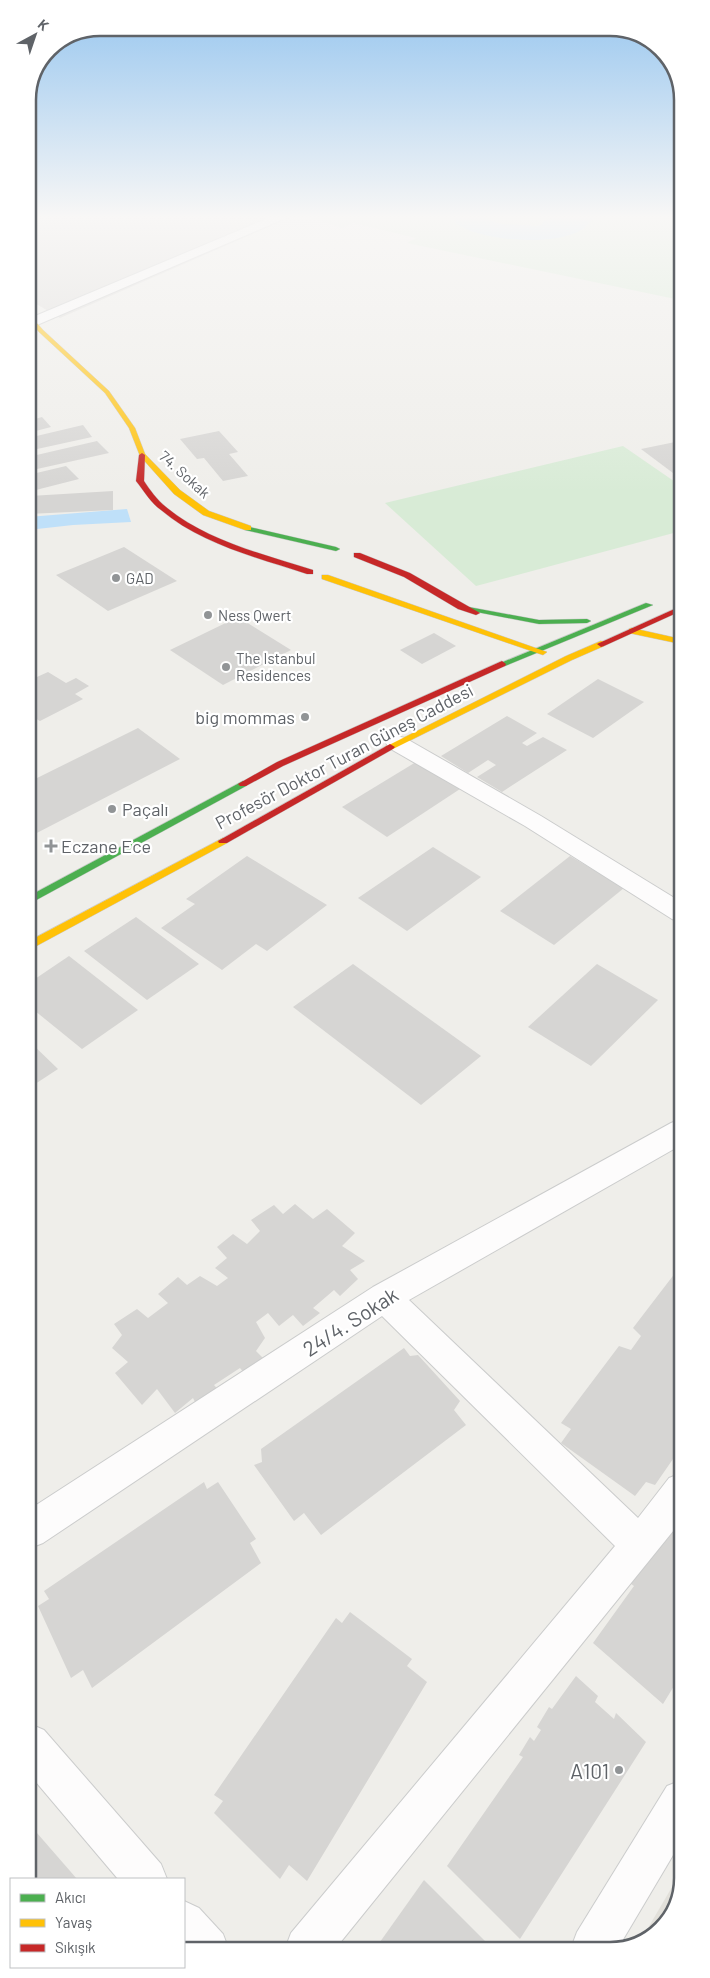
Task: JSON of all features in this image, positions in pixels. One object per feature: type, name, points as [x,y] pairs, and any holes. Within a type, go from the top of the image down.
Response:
[{"type":"main road","points":[[36,325],[108,392],[132,428],[142,455]]},
{"type":"main road","name":"74. Sokak","points":[[142,455],[177,492],[206,513],[236,525],[357,555]]},
{"type":"main road","name":"74. Sokak","points":[[142,455],[140,481],[166,511],[203,532],[224,541],[326,577]]},
{"type":"main road","points":[[310,572],[305,568],[304,563],[308,556],[327,549],[336,549]]},
{"type":"main road","points":[[326,577],[335,578],[356,572],[362,564],[357,555]]},
{"type":"main road","points":[[357,555],[407,575],[461,607],[517,630]]},
{"type":"main road","points":[[326,577],[536,650],[569,658]]},
{"type":"main road","name":"Profesör Doktor Turan Güneş Caddesi","points":[[36,896],[280,764],[494,661],[536,650],[659,601]]},
{"type":"main road","points":[[461,607],[506,618],[540,623],[566,624],[615,618]]},
{"type":"main road","name":"Profesör Doktor Turan Güneş Caddesi","points":[[36,942],[158,877],[398,743],[569,658],[632,632],[674,611]]},
{"type":"main road","points":[[457,621],[482,641]]},
{"type":"main road","points":[[632,632],[674,641]]},
{"type":"main road","points":[[535,637],[552,644],[569,658]]},
{"type":"street","points":[[36,316],[55,308]]},
{"type":"street","points":[[398,743],[533,822],[674,909]]},
{"type":"street","name":"24/4. Sokak","points":[[36,1526],[384,1297],[674,1135]]},
{"type":"street","points":[[384,1297],[640,1545]]},
{"type":"street","points":[[313,1942],[674,1501]]},
{"type":"street","points":[[36,1751],[145,1878]]},
{"type":"street","points":[[597,1942],[674,1814]]},
{"type":"street","points":[[185,1924],[200,1942]]},
{"type":"shaded area","points":[[44,308],[82,308],[60,318]]},
{"type":"shaded area","points":[[673,1885],[667,1906],[661,1917],[647,1929]]},
{"type":"green space","points":[[623,446],[674,481],[674,533],[476,586],[385,503]]},
{"type":"water","points":[[127,509],[131,522],[36,529],[36,516]]},
{"type":"building","points":[[42,417],[51,427],[36,431],[36,419]]},
{"type":"building","points":[[83,425],[92,437],[36,449],[36,436]]},
{"type":"building","points":[[219,431],[238,452],[229,454],[248,476],[223,481],[204,458],[197,459],[180,439]]},
{"type":"building","points":[[97,441],[109,453],[36,469],[36,455]]},
{"type":"building","points":[[674,442],[674,474],[641,449]]},
{"type":"building","points":[[66,466],[79,479],[36,490],[36,473]]},
{"type":"building","points":[[113,491],[113,510],[36,514],[36,496]]},
{"type":"building","name":"GAD","points":[[124,547],[177,581],[108,611],[56,575]]},
{"type":"building","name":"The Istanbul Residences","points":[[238,617],[291,650],[223,685],[170,650]]},
{"type":"building","points":[[434,633],[456,646],[422,664],[400,650]]},
{"type":"building","points":[[48,672],[66,683],[76,678],[89,686],[75,694],[83,699],[40,721],[36,719],[36,677]]},
{"type":"building","points":[[598,679],[644,702],[593,738],[547,714]]},
{"type":"building","points":[[507,716],[537,733],[522,743],[527,746],[543,737],[567,750],[502,792],[477,777],[496,765],[488,760],[468,773],[441,756]]},
{"type":"building","points":[[138,728],[180,759],[36,833],[36,779]]},
{"type":"building","points":[[416,762],[460,789],[387,837],[342,807]]},
{"type":"building","points":[[433,847],[481,877],[407,931],[358,898]]},
{"type":"building","points":[[247,856],[327,905],[267,951],[256,944],[222,970],[161,928],[195,904],[186,899]]},
{"type":"building","points":[[570,856],[624,888],[554,945],[500,911]]},
{"type":"building","points":[[136,917],[199,964],[147,1000],[84,951]]},
{"type":"building","points":[[69,956],[138,1010],[82,1049],[36,1012],[36,978]]},
{"type":"building","points":[[353,964],[481,1056],[421,1105],[293,1007]]},
{"type":"building","points":[[597,964],[658,1000],[591,1066],[528,1027]]},
{"type":"building","points":[[36,1048],[58,1069],[36,1083]]},
{"type":"building","points":[[295,1204],[313,1219],[327,1209],[355,1233],[342,1246],[365,1261],[350,1270],[358,1279],[340,1296],[334,1290],[313,1308],[320,1313],[303,1326],[293,1315],[279,1326],[268,1313],[256,1322],[265,1338],[256,1351],[263,1358],[245,1374],[240,1368],[214,1385],[221,1393],[198,1408],[193,1398],[175,1413],[157,1389],[142,1405],[115,1373],[128,1362],[112,1348],[122,1335],[114,1324],[137,1309],[148,1318],[168,1303],[158,1294],[178,1277],[187,1285],[200,1276],[217,1286],[228,1278],[215,1268],[227,1258],[217,1247],[233,1234],[247,1244],[260,1231],[251,1220],[274,1205],[283,1214]]},
{"type":"building","points":[[674,1274],[674,1458],[655,1485],[646,1482],[635,1496],[561,1443],[571,1429],[561,1423],[619,1346],[631,1350],[641,1336],[633,1328]]},
{"type":"building","points":[[404,1348],[410,1356],[418,1355],[460,1401],[454,1410],[466,1425],[321,1535],[304,1513],[294,1521],[254,1465],[262,1462],[261,1449]]},
{"type":"building","points":[[204,1482],[207,1489],[218,1482],[256,1539],[250,1543],[261,1563],[92,1688],[83,1670],[71,1678],[38,1606],[49,1599],[44,1591]]},
{"type":"building","points":[[674,1521],[674,1686],[663,1704],[593,1643],[634,1586],[627,1581]]},
{"type":"building","points":[[350,1612],[412,1659],[407,1666],[427,1682],[307,1881],[289,1865],[280,1879],[214,1813],[223,1801],[214,1795],[336,1618],[342,1623]]},
{"type":"building","points":[[576,1676],[598,1696],[595,1702],[614,1719],[616,1713],[646,1742],[520,1939],[447,1866],[523,1757],[519,1755],[530,1737],[534,1741],[541,1730],[537,1727],[549,1707],[552,1709]]},
{"type":"building","points":[[36,1832],[76,1878],[36,1878]]},
{"type":"building","points":[[424,1880],[486,1942],[380,1942]]},
{"type":"traffic: fast","points":[[248,528],[336,549]]},
{"type":"traffic: fast","points":[[502,664],[649,605]]},
{"type":"traffic: fast","points":[[461,607],[539,622],[587,621]]},
{"type":"traffic: fast","points":[[36,896],[243,784]]},
{"type":"traffic: slow","points":[[36,325],[107,392],[132,428],[142,455],[177,492],[206,513],[248,528]]},
{"type":"traffic: slow","points":[[325,577],[543,652]]},
{"type":"traffic: slow","points":[[632,631],[674,640]]},
{"type":"traffic: slow","points":[[390,747],[601,644]]},
{"type":"traffic: slow","points":[[36,942],[223,841]]},
{"type":"traffic: jam","points":[[142,455],[140,481],[162,508],[177,519],[194,529],[233,546],[310,572]]},
{"type":"traffic: jam","points":[[357,555],[407,575],[461,607],[476,613]]},
{"type":"traffic: jam","points":[[601,644],[674,611]]},
{"type":"traffic: jam","points":[[243,784],[280,764],[502,664]]},
{"type":"traffic: jam","points":[[223,841],[390,747]]},
{"type":"place","name":"GAD","points":[[116,578]]},
{"type":"place","name":"Ness Qwert","points":[[208,615]]},
{"type":"place","name":"The Istanbul Residences","points":[[226,667]]},
{"type":"place","name":"big mommas","points":[[305,717]]},
{"type":"place","name":"Paçalı","points":[[112,809]]},
{"type":"place","name":"Eczane Ece","points":[[51,846]]},
{"type":"place","name":"A101","points":[[619,1770]]}]
